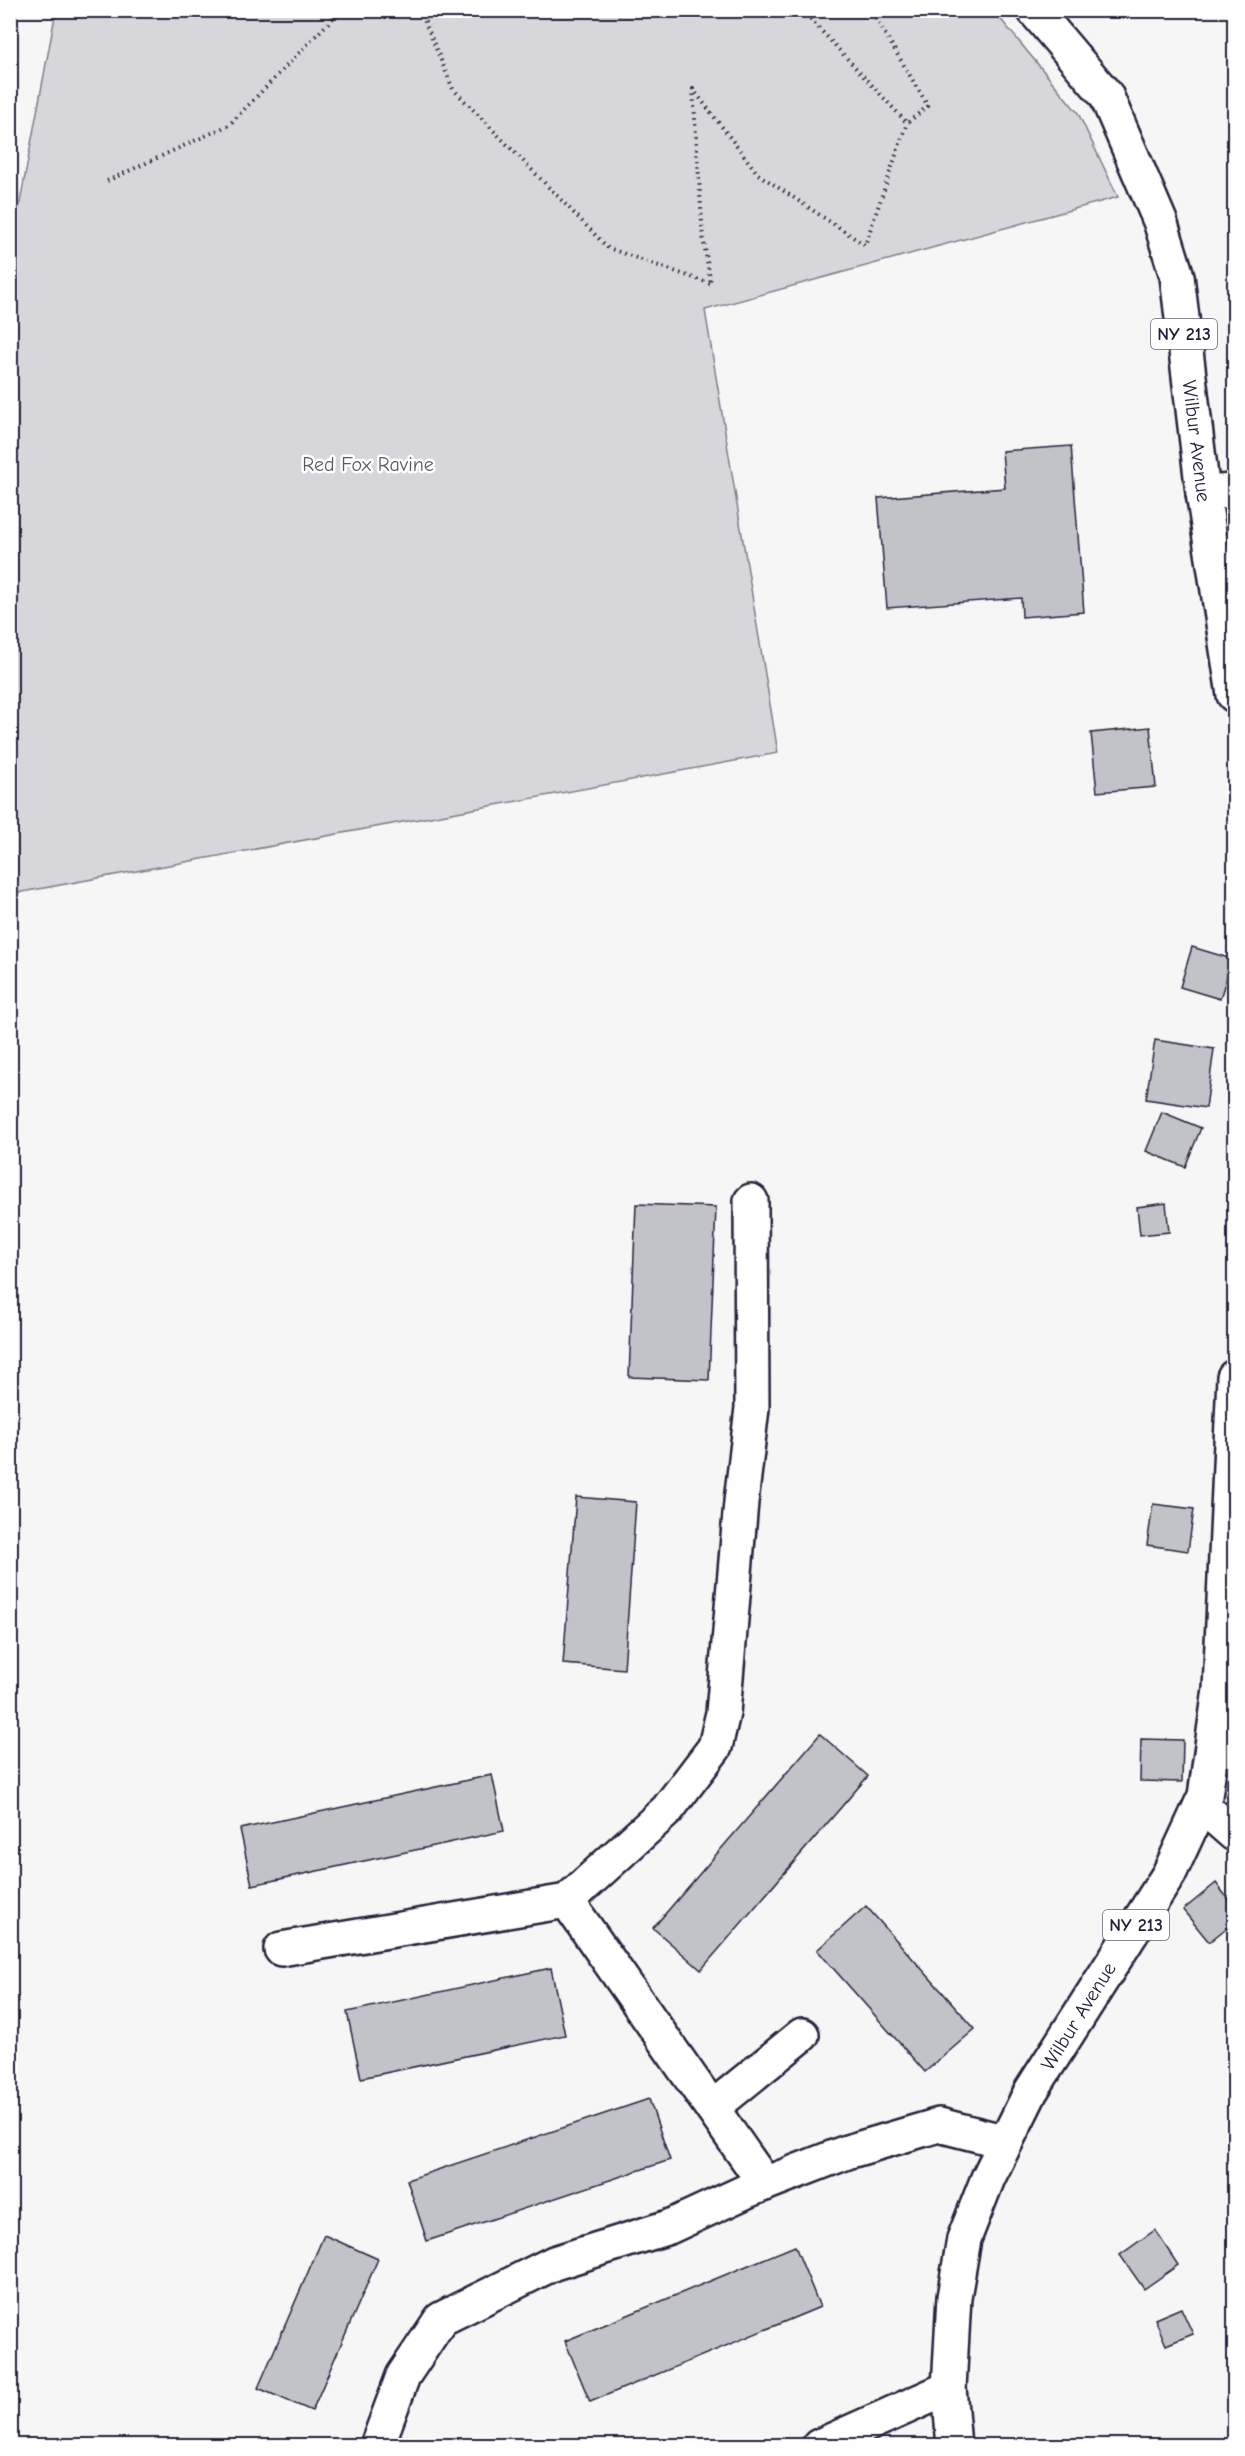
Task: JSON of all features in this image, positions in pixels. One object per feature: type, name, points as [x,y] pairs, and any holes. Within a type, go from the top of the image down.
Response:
[{"type":"main road","name":"Wilbur Avenue","points":[[1034,10],[1106,95],[1160,221],[1177,276],[1219,492],[1234,695]]},
{"type":"main road","points":[[281,1949],[567,1901],[667,1810],[715,1748],[723,1713],[741,1502],[752,1408],[751,1201]]},
{"type":"main road","name":"Wilbur Avenue","points":[[954,2445],[949,2388],[954,2297],[964,2239],[988,2178],[1031,2091],[1168,1874],[1205,1796],[1223,1750],[1220,1689],[1230,1579],[1234,1377]]},
{"type":"main road","points":[[1201,1805],[1234,1834]]},
{"type":"main road","points":[[567,1901],[765,2184]]},
{"type":"main road","points":[[712,2108],[802,2035]]},
{"type":"main road","points":[[377,2445],[403,2376],[441,2319],[554,2263],[669,2227],[765,2184],[847,2152],[939,2125],[1006,2142]]},
{"type":"main road","points":[[819,2445],[949,2388]]},
{"type":"path","points":[[107,181],[229,126],[335,16],[347,10]]},
{"type":"path","points":[[420,10],[453,89],[608,248],[711,285],[703,237],[693,90],[758,174],[865,245],[907,123],[928,106],[871,10]]},
{"type":"path","points":[[802,10],[907,123]]},
{"type":"green space","name":"Red Fox Ravine","points":[[56,11],[994,11],[1078,113],[1118,197],[705,310],[778,753],[11,894],[11,250]]},
{"type":"building","points":[[1071,446],[1084,612],[1022,617],[1021,598],[887,608],[878,498],[1005,488],[1002,451]]},
{"type":"building","points":[[1150,727],[1156,787],[1097,792],[1091,733]]},
{"type":"building","points":[[1192,947],[1232,959],[1220,999],[1180,987]]},
{"type":"building","points":[[1155,1040],[1214,1049],[1206,1108],[1146,1099]]},
{"type":"building","points":[[1162,1112],[1201,1128],[1185,1167],[1146,1151]]},
{"type":"building","points":[[1166,1203],[1169,1232],[1140,1235],[1137,1207]]},
{"type":"building","points":[[636,1204],[716,1207],[709,1380],[629,1377]]},
{"type":"building","points":[[576,1497],[636,1502],[624,1669],[563,1664]]},
{"type":"building","points":[[1153,1504],[1194,1509],[1188,1551],[1147,1545]]},
{"type":"building","points":[[820,1734],[868,1776],[701,1970],[653,1928]]},
{"type":"building","points":[[1141,1739],[1183,1740],[1182,1782],[1140,1781]]},
{"type":"building","points":[[492,1775],[504,1831],[252,1885],[240,1829]]},
{"type":"building","points":[[1216,1883],[1234,1907],[1234,1922],[1209,1942],[1183,1910]]},
{"type":"building","points":[[866,1906],[975,2029],[925,2072],[817,1950]]},
{"type":"building","points":[[551,1968],[565,2035],[361,2078],[347,2012]]},
{"type":"building","points":[[649,2099],[670,2160],[427,2241],[407,2180]]},
{"type":"building","points":[[1155,2230],[1178,2265],[1144,2289],[1120,2255]]},
{"type":"building","points":[[324,2235],[378,2259],[312,2411],[258,2388]]},
{"type":"building","points":[[795,2246],[820,2307],[590,2402],[565,2341]]},
{"type":"building","points":[[1181,2308],[1193,2334],[1166,2345],[1155,2319]]}]
